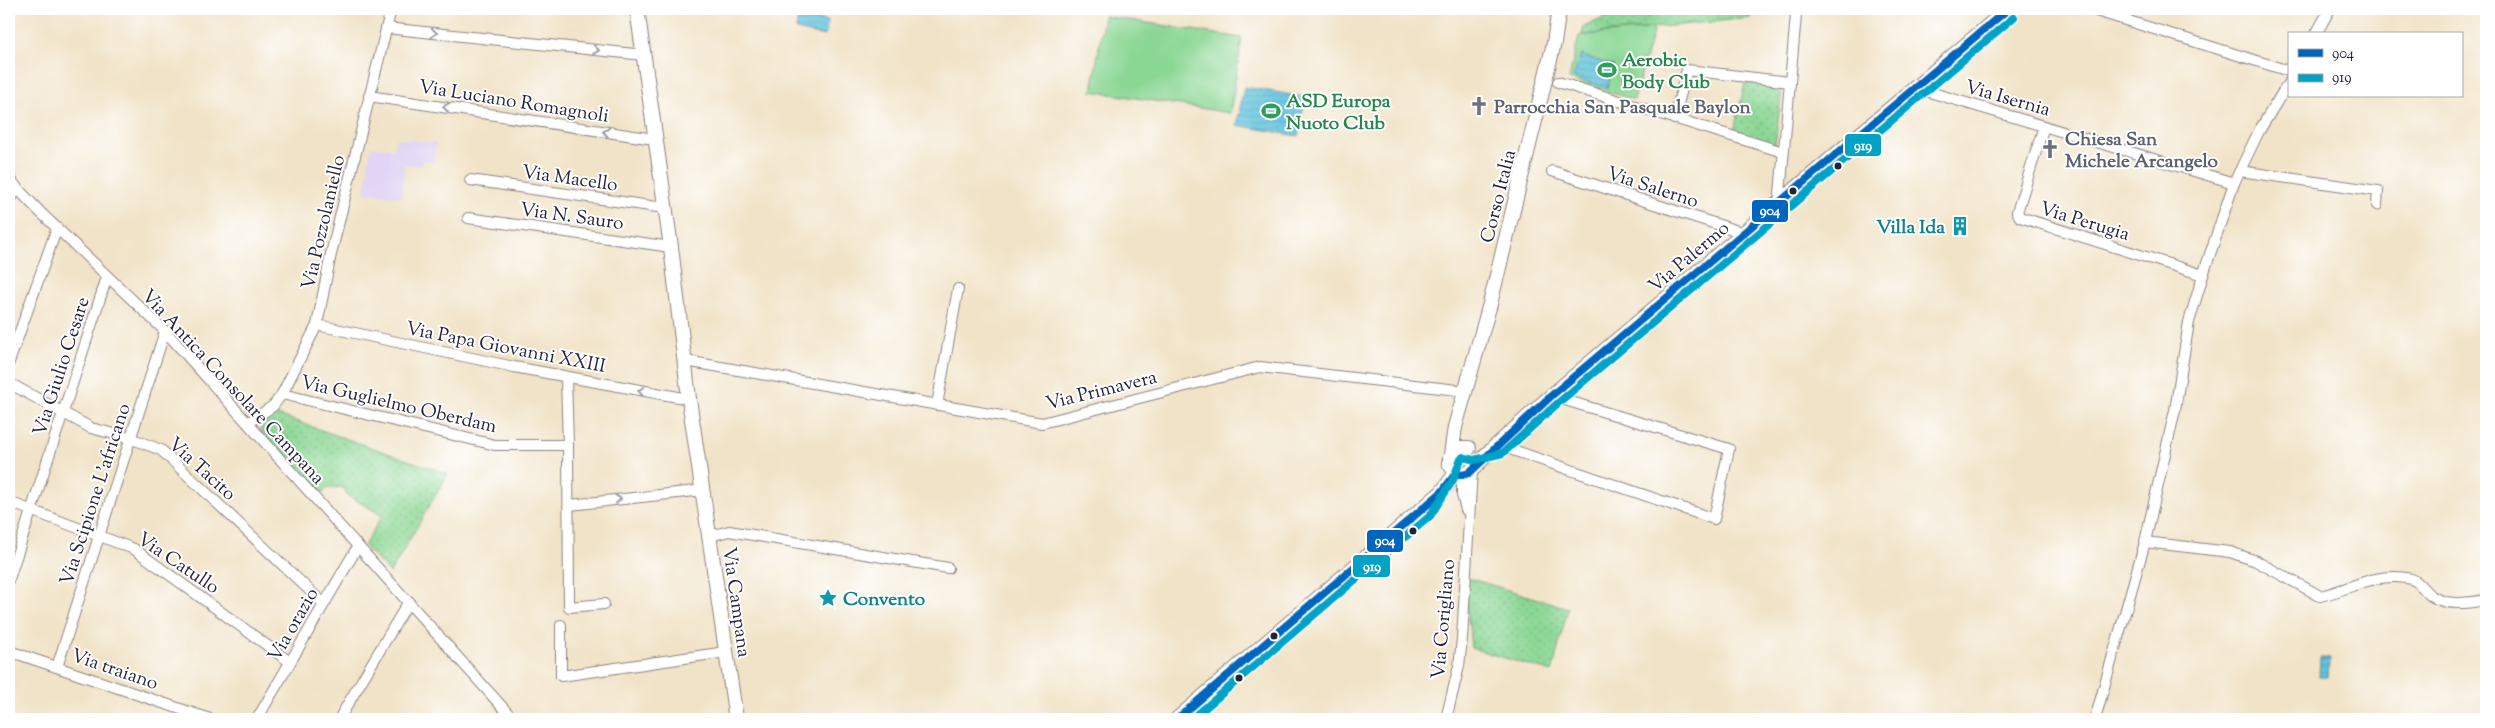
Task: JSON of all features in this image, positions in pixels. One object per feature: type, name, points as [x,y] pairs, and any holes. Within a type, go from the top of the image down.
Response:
[{"type":"main road","name":"Via Campana","points":[[637,9],[654,139],[671,247],[689,399],[704,490],[736,719]]},
{"type":"main road","name":"Corso Italia","points":[[1466,391],[1554,43],[1559,9]]},
{"type":"main road","name":"Via Palermo","points":[[1461,467],[1498,445],[1551,396],[1779,205],[2008,9]]},
{"type":"main road","points":[[1423,509],[1434,493],[1461,467],[1477,458],[1462,429],[1466,391]]},
{"type":"main road","points":[[1461,467],[1455,427],[1466,391]]},
{"type":"main road","points":[[1177,719],[1442,492],[1461,467],[1461,446],[1471,449],[1498,445]]},
{"type":"street","name":"Via Pozzolaniello","points":[[249,422],[273,406],[282,394],[317,325],[369,96],[391,9]]},
{"type":"street","points":[[2090,9],[2288,71]]},
{"type":"street","points":[[2317,32],[2330,9]]},
{"type":"street","points":[[1779,205],[1796,15]]},
{"type":"street","points":[[386,28],[644,55]]},
{"type":"street","points":[[1674,118],[1687,70],[1790,82]]},
{"type":"street","points":[[1558,82],[1783,152]]},
{"type":"street","points":[[2095,719],[2145,542],[2175,410],[2189,322],[2203,275],[2234,183],[2259,131],[2288,84]]},
{"type":"street","name":"Via Isernia","points":[[1916,88],[2234,183]]},
{"type":"street","name":"Via Luciano Romagnoli","points":[[369,96],[654,139]]},
{"type":"street","name":"Via Perugia","points":[[2044,126],[2017,212],[2020,217],[2203,275]]},
{"type":"street","name":"Via Salerno","points":[[1552,171],[1744,233]]},
{"type":"street","points":[[2240,171],[2378,191],[2376,204]]},
{"type":"street","name":"Via Antica Consolare Campana","points":[[9,177],[16,188],[165,331],[249,422],[513,719]]},
{"type":"street","name":"Via Macello","points":[[470,180],[664,208]]},
{"type":"street","points":[[9,202],[16,188]]},
{"type":"street","name":"Via N. Sauro","points":[[468,218],[671,247]]},
{"type":"street","points":[[9,362],[57,228]]},
{"type":"street","name":"Via Giulio Cesare","points":[[9,579],[108,277]]},
{"type":"street","points":[[937,405],[958,289]]},
{"type":"street","name":"Via Papa Giovanni XXIII","points":[[317,325],[566,377],[689,399]]},
{"type":"street","name":"Via Scipione L'africano","points":[[57,667],[165,331]]},
{"type":"street","name":"Via Primavera","points":[[686,361],[1042,423],[1260,367],[1466,391]]},
{"type":"street","points":[[566,377],[570,505],[569,607],[604,604]]},
{"type":"street","name":"Via Tacito","points":[[9,383],[91,428],[130,438],[161,450],[324,604]]},
{"type":"street","name":"Via Guglielmo Oberdam","points":[[282,394],[496,445],[568,445]]},
{"type":"street","points":[[1498,445],[1714,519],[1730,449],[1551,396]]},
{"type":"street","points":[[1461,467],[1462,495],[1468,521]]},
{"type":"street","points":[[1461,467],[1468,521]]},
{"type":"street","points":[[570,505],[704,490]]},
{"type":"street","points":[[1442,492],[1451,491],[1462,495]]},
{"type":"street","name":"Via Catullo","points":[[9,502],[134,549],[290,662]]},
{"type":"street","name":"Via Corigliano","points":[[1446,719],[1459,666],[1468,521]]},
{"type":"street","points":[[710,536],[729,530],[948,568]]},
{"type":"street","points":[[2145,542],[2230,552],[2256,561],[2320,596],[2372,578],[2385,577],[2408,578],[2417,581],[2430,595],[2453,603],[2486,600]]},
{"type":"street","name":"Via orazio","points":[[256,719],[358,546]]},
{"type":"street","points":[[339,719],[408,601]]},
{"type":"street","points":[[561,625],[561,676],[726,652]]},
{"type":"street","name":"Via traiano","points":[[9,651],[210,719]]},
{"type":"shaded area","points":[[396,138],[436,143],[434,162],[422,160],[421,166],[405,164],[401,197],[365,192],[371,146],[394,149]]},
{"type":"green space","points":[[1623,9],[1751,9],[1750,18],[1582,35],[1584,27]]},
{"type":"green space","points":[[1104,16],[1242,38],[1230,113],[1092,91]]},
{"type":"green space","name":"Aerobic Body Club","points":[[1654,28],[1634,100],[1569,79],[1579,36]]},
{"type":"green space","points":[[1745,83],[1782,87],[1775,145],[1734,131]]},
{"type":"green space","points":[[272,413],[448,474],[390,573],[364,546],[382,515],[348,496],[343,487],[329,488],[317,495],[260,429]]},
{"type":"green space","points":[[1468,578],[1568,608],[1552,672],[1471,648],[1467,606]]},
{"type":"water","points":[[798,15],[828,21],[825,36],[796,30]]},
{"type":"water","points":[[1581,55],[1614,66],[1607,88],[1573,77]]},
{"type":"water","name":"ASD Europa Nuoto Club","points":[[1244,87],[1305,97],[1298,136],[1237,125]]},
{"type":"water","points":[[2320,658],[2329,658],[2328,677],[2319,677]]},
{"type":"transit line","name":"904","points":[[1177,719],[1442,492],[1456,473],[1462,475],[1469,473],[1551,396],[2008,9]]},
{"type":"transit line","name":"919","points":[[1192,719],[1430,516],[1453,480],[1463,457],[1474,460],[1503,453],[1558,403],[2014,17]]},
{"type":"place","name":"Aerobic Body Club","points":[[1607,70]]},
{"type":"place","name":"Parrocchia San Pasquale Baylon","points":[[1479,106]]},
{"type":"place","name":"ASD Europa Nuoto Club","points":[[1271,111]]},
{"type":"place","name":"Chiesa San Michele Arcangelo","points":[[2050,149]]},
{"type":"place","name":"Villa Ida","points":[[1960,226]]},
{"type":"place","name":"Convento","points":[[828,598]]}]
